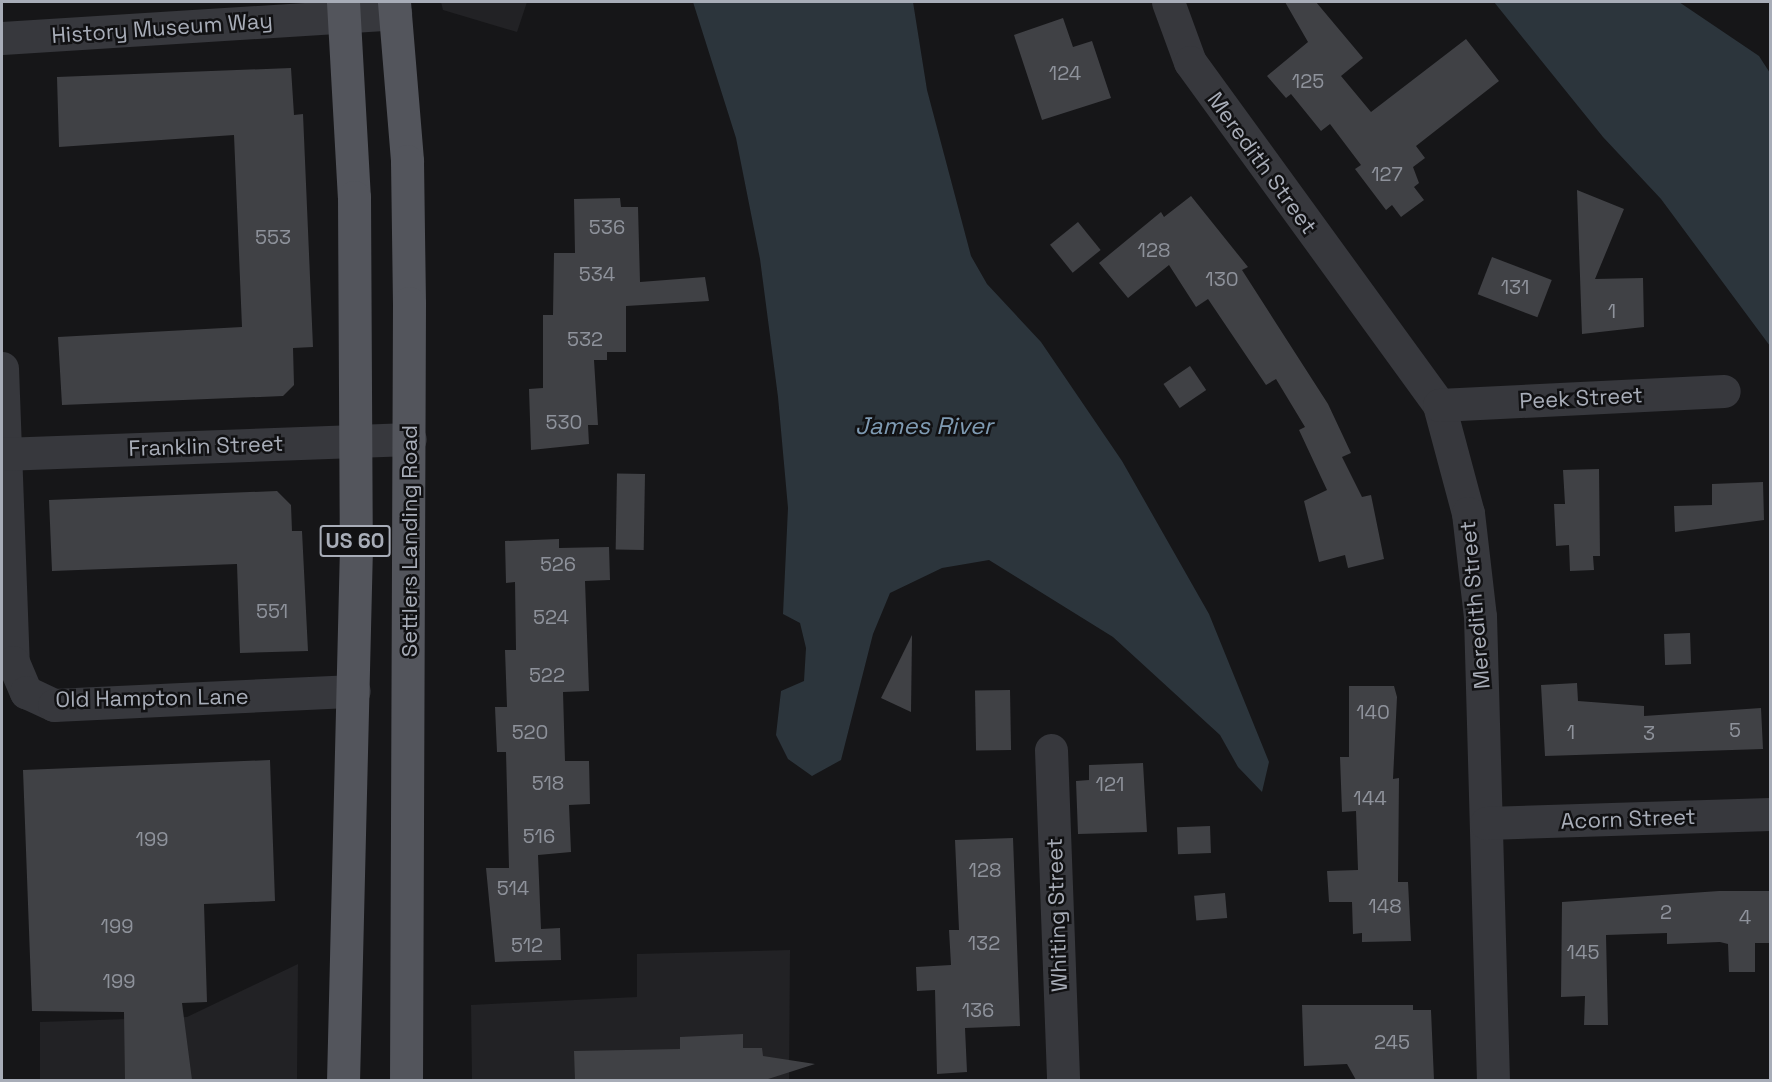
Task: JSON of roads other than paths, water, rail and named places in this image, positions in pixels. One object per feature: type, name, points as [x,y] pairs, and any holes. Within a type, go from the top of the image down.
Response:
[{"type":"main road","name":"Settlers Landing Road","points":[[394,7],[407,161],[410,439],[406,1080]]},
{"type":"main road","name":"US 60","points":[[343,9],[354,197],[355,441],[354,691],[343,1080]]},
{"type":"street","name":"Meredith Street","points":[[1168,2],[1190,62],[1439,405],[1468,513],[1480,616],[1493,1080]]},
{"type":"street","name":"History Museum Way","points":[[2,38],[343,9],[394,7]]},
{"type":"street","name":"Old Hampton Lane","points":[[2,368],[13,662],[26,692],[54,705],[354,691]]},
{"type":"street","name":"Peek Street","points":[[1439,405],[1724,392]]},
{"type":"street","name":"Franklin Street","points":[[4,454],[410,439]]},
{"type":"street","name":"Whiting Street","points":[[1051,750],[1063,1080]]},
{"type":"street","name":"Acorn Street","points":[[1486,823],[1770,814]]},
{"type":"water","name":"James River","points":[[693,2],[913,2],[927,90],[971,256],[987,284],[1041,342],[1122,461],[1209,614],[1269,762],[1262,792],[1238,767],[1220,735],[1113,637],[989,560],[942,568],[890,593],[873,634],[841,760],[812,776],[788,759],[776,735],[781,691],[804,681],[806,648],[800,623],[783,614],[788,508],[778,397],[760,259],[736,138]]},
{"type":"water","points":[[1494,2],[1679,2],[1759,56],[1770,73],[1770,346],[1661,199],[1603,137]]}]
